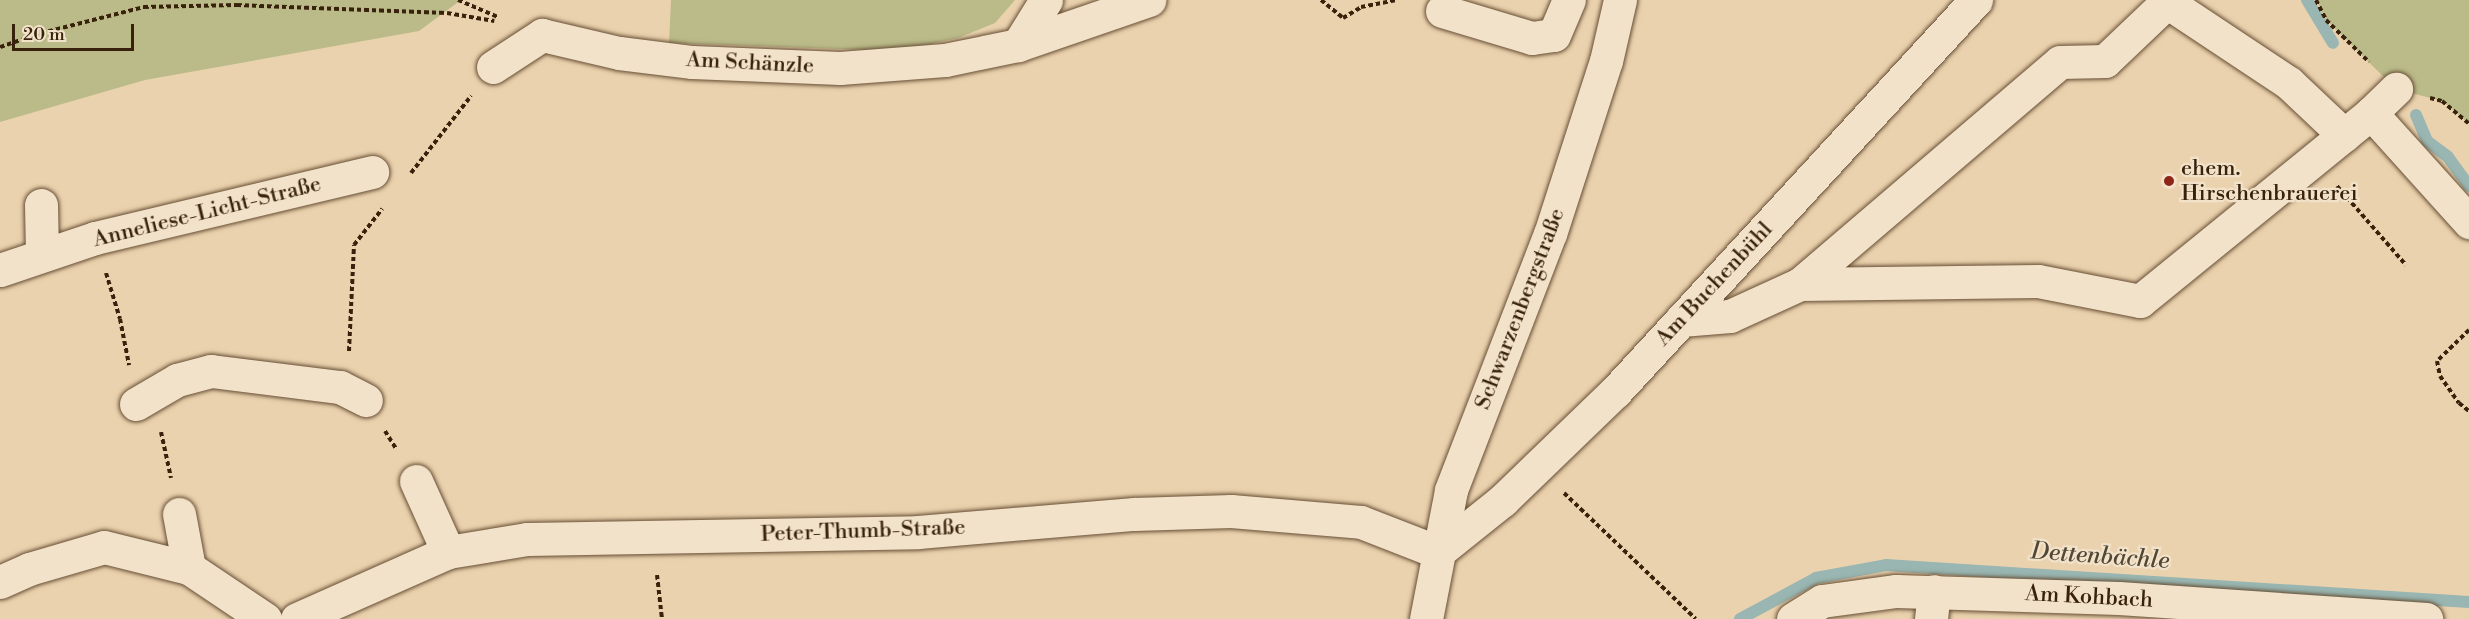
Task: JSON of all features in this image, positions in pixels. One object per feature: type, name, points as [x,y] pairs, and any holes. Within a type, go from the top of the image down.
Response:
[{"type":"street","points":[[1018,45],[1046,0]]},
{"type":"street","points":[[1018,45],[1149,0]]},
{"type":"street","points":[[1442,11],[1532,38],[1554,35],[1569,0]]},
{"type":"street","name":"Schwarzenbergstraße","points":[[1426,619],[1451,490],[1550,234],[1606,61],[1620,0]]},
{"type":"street","name":"Am Buchenbühl","points":[[1438,552],[1538,468],[1615,392],[1976,0]]},
{"type":"street","points":[[1681,320],[1730,316],[1800,284],[2060,62],[2104,61],[2167,2],[2289,83],[2344,135]]},
{"type":"street","name":"Am Schänzle","points":[[493,67],[542,35],[619,53],[692,62],[840,68],[945,60],[1018,45]]},
{"type":"street","points":[[1800,284],[2038,281],[2140,301],[2372,113],[2396,89]]},
{"type":"street","points":[[2372,113],[2469,222]]},
{"type":"street","name":"Anneliese-Licht-Straße","points":[[0,270],[95,238],[372,172]]},
{"type":"street","points":[[41,205],[42,254]]},
{"type":"street","points":[[136,404],[177,380],[211,371],[353,393]]},
{"type":"street","points":[[417,481],[448,552]]},
{"type":"street","name":"Peter-Thumb-Straße","points":[[297,619],[448,552],[527,539],[918,532],[1134,514],[1231,511],[1361,522],[1438,552]]},
{"type":"street","points":[[179,514],[189,568]]},
{"type":"street","points":[[0,582],[29,569],[104,547],[189,568],[265,619]]},
{"type":"street","name":"Am Kohbach","points":[[1793,619],[1822,601],[1896,591],[1933,605],[2130,599],[2426,619]]},
{"type":"path","points":[[1321,0],[1342,18],[1361,7],[1396,0]]},
{"type":"path","points":[[2316,0],[2326,20],[2396,89],[2442,101],[2469,124]]},
{"type":"path","points":[[0,47],[34,35],[144,7],[237,5],[447,13],[504,22]]},
{"type":"path","points":[[405,179],[493,67]]},
{"type":"path","points":[[2317,158],[2325,172],[2406,265]]},
{"type":"path","points":[[384,207],[354,244],[348,364],[353,393],[417,481]]},
{"type":"path","points":[[95,238],[120,319],[139,423],[158,419],[179,514]]},
{"type":"path","points":[[2466,330],[2437,362],[2440,376],[2459,403],[2469,411]]},
{"type":"path","points":[[1538,468],[1696,619]]},
{"type":"path","points":[[653,537],[662,619]]},
{"type":"green space","points":[[0,0],[461,0],[419,31],[145,80],[0,122]]},
{"type":"green space","points":[[671,0],[1015,0],[995,23],[958,38],[898,51],[669,43]]},
{"type":"green space","points":[[2316,0],[2469,0],[2469,124],[2442,101],[2396,89],[2326,20]]},
{"type":"waterway","points":[[2307,0],[2333,43]]},
{"type":"waterway","points":[[2416,115],[2427,141],[2448,157],[2469,186]]},
{"type":"waterway","name":"Dettenbächle","points":[[1740,619],[1816,578],[1886,565],[2469,602]]},
{"type":"place","name":"ehem. Hirschenbrauerei","points":[[2169,181]]}]
